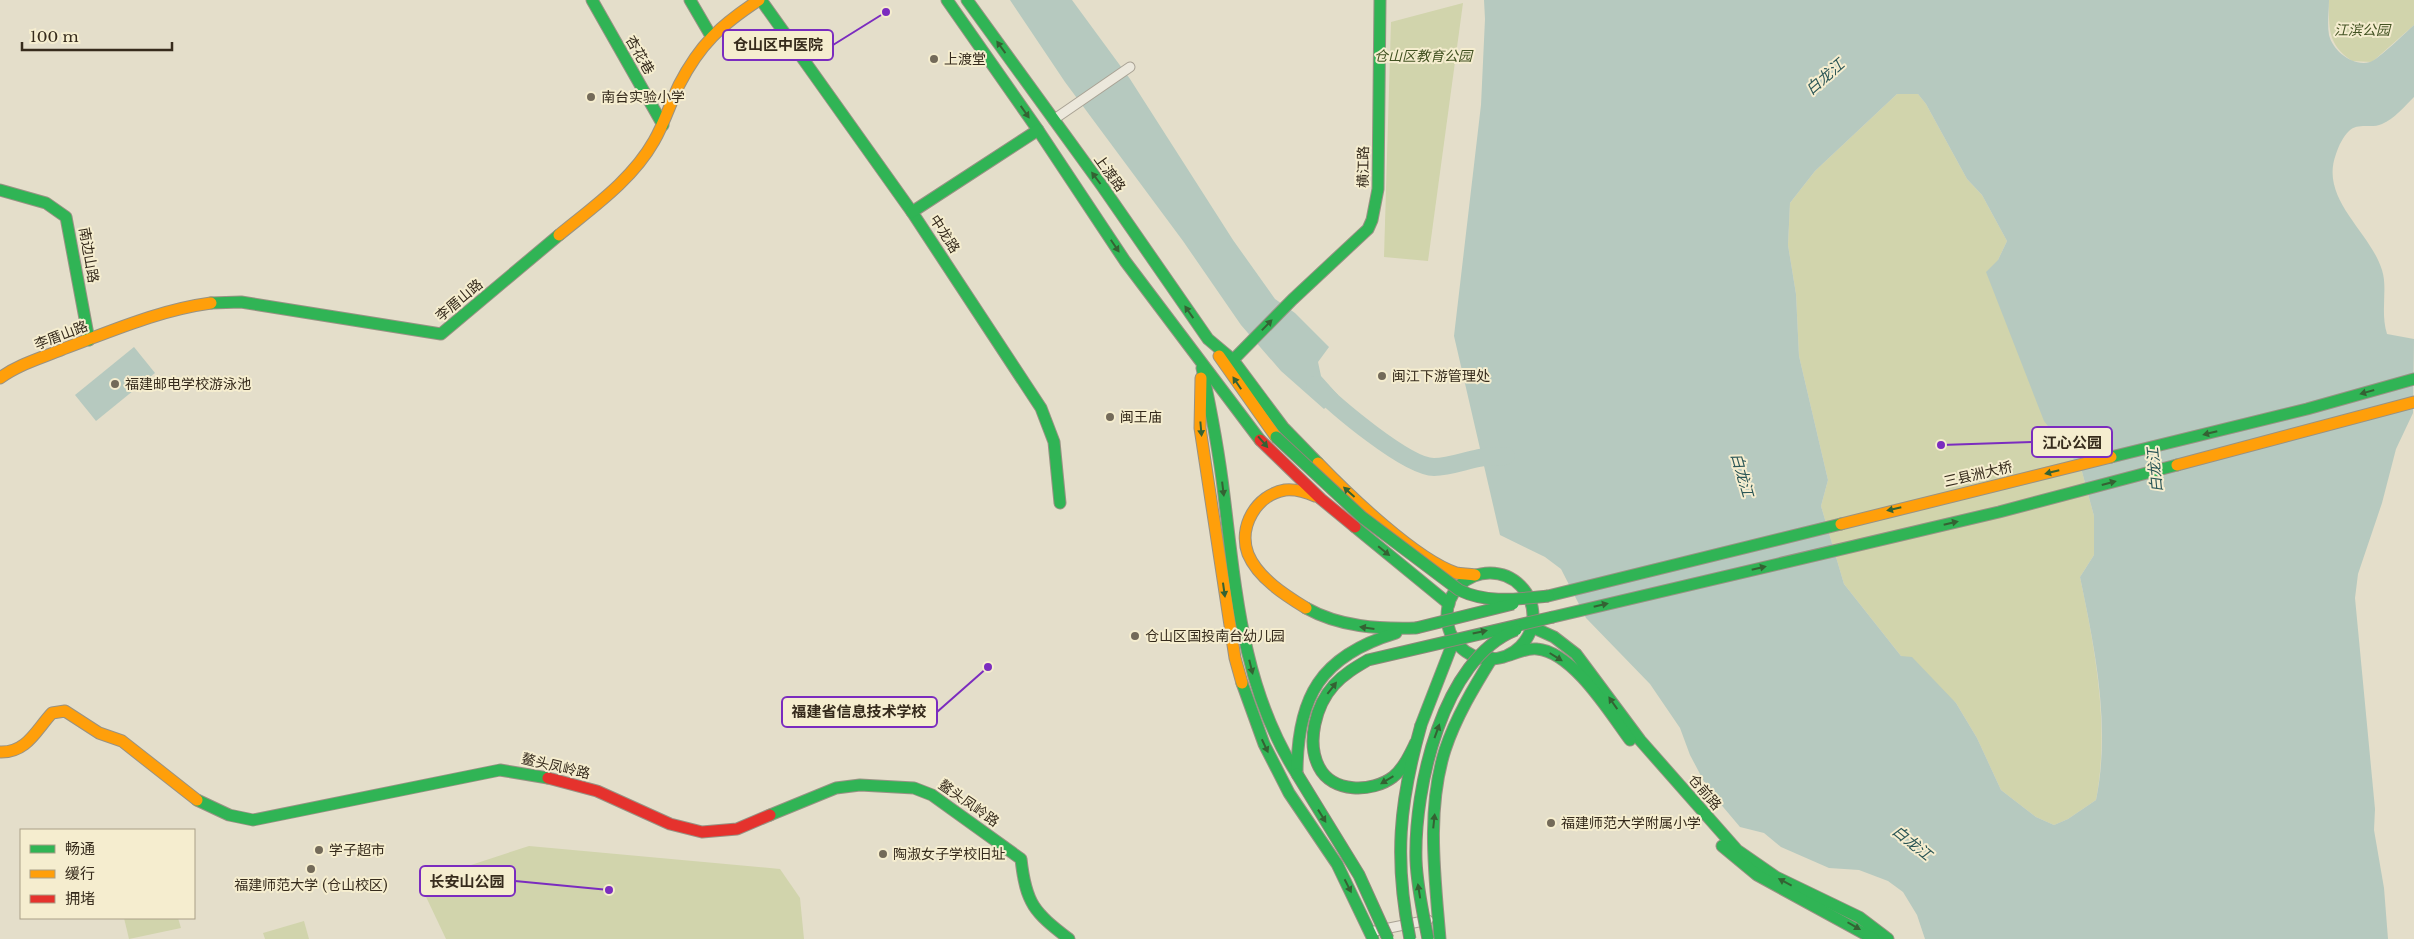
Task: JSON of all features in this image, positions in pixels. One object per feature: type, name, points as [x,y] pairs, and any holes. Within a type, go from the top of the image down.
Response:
[{"type":"main road","name":"杏花巷","points":[[592,0],[663,125]]},
{"type":"main road","points":[[690,0],[711,36]]},
{"type":"main road","name":"李厝山路","points":[[0,378],[20,367],[89,340],[164,313],[201,304],[230,302],[441,334],[621,184],[645,156],[663,125],[682,79],[711,36],[727,21],[760,0]]},
{"type":"main road","name":"中龙路","points":[[760,0],[912,212],[1044,414],[1054,441],[1060,503]]},
{"type":"main road","points":[[947,0],[1038,130],[1125,261],[1263,443],[1322,499],[1449,604]]},
{"type":"main road","name":"上渡路","points":[[967,0],[1208,339],[1233,360],[1283,427],[1328,474],[1396,535],[1438,565],[1457,573],[1475,575]]},
{"type":"main road","name":"横江路","points":[[1233,360],[1292,300],[1361,237],[1372,220],[1378,190],[1380,0]]},
{"type":"main road","points":[[912,212],[1038,130]]},
{"type":"main road","name":"南边山路","points":[[0,190],[23,195],[56,208],[66,217],[89,340]]},
{"type":"main road","points":[[1208,339],[1240,388],[1276,437],[1311,474],[1359,516],[1446,582],[1477,597],[1509,600],[1548,596]]},
{"type":"main road","points":[[1201,363],[1216,440],[1232,561],[1250,668],[1264,711],[1279,745],[1356,869],[1379,913],[1388,939]]},
{"type":"main road","points":[[1201,363],[1200,428],[1235,658],[1264,744],[1289,793],[1337,864],[1371,936]]},
{"type":"main road","name":"三县洲大桥","points":[[1548,596],[2260,421],[2414,379]]},
{"type":"main road","points":[[1463,650],[1404,765],[1394,776],[1380,784],[1355,788],[1343,787],[1329,779],[1314,760],[1312,748],[1315,721],[1330,690],[1341,677],[1368,660],[1432,643],[1553,617],[1999,512],[2414,402]]},
{"type":"main road","points":[[1322,499],[1295,490],[1282,491],[1258,504],[1250,516],[1245,534],[1247,551],[1254,565],[1266,579],[1303,608],[1331,620],[1368,628],[1416,628]]},
{"type":"main road","points":[[1495,573],[1514,579],[1524,588],[1531,600],[1534,613],[1532,627],[1526,641],[1510,655],[1480,658],[1463,650],[1454,640],[1447,616],[1449,604],[1454,592],[1463,582],[1475,575],[1495,573]]},
{"type":"main road","points":[[1297,774],[1299,731],[1307,700],[1317,683],[1336,662],[1356,648],[1393,633],[1548,596]]},
{"type":"main road","points":[[1428,939],[1417,877],[1417,828],[1425,773],[1435,735],[1452,694],[1482,653],[1493,642],[1508,633],[1553,617]]},
{"type":"main road","name":"仓前路","points":[[1532,627],[1554,637],[1576,654],[1640,740],[1737,850],[1776,877],[1859,917],[1888,939]]},
{"type":"main road","points":[[1417,939],[1409,889],[1408,820],[1429,699],[1446,665],[1454,640]]},
{"type":"main road","name":"仓前路","points":[[1510,655],[1538,649],[1549,653],[1566,664],[1735,860],[1777,889],[1855,926],[1874,939]]},
{"type":"main road","points":[[1440,939],[1433,827],[1440,770],[1454,726],[1492,658]]},
{"type":"main road","name":"鳌头凤岭路","points":[[0,752],[13,752],[22,747],[35,736],[52,713],[65,710],[100,733],[122,741],[191,797],[229,815],[254,820],[500,770],[522,773],[598,792],[677,828],[703,833],[720,833],[737,829],[836,788],[860,785],[914,788],[932,795],[1021,859],[1024,891],[1032,910],[1069,939]]},
{"type":"main road","points":[[1410,939],[1401,890],[1401,850],[1403,808],[1416,742]]},
{"type":"street","points":[[1053,120],[1130,67]]},
{"type":"street","points":[[1371,936],[1438,918]]},
{"type":"green space","name":"江滨公园","points":[[2329,0],[2414,0],[2414,25],[2372,62],[2352,61],[2338,48],[2331,35]]},
{"type":"green space","name":"仓山区教育公园","points":[[1463,3],[1428,261],[1384,257],[1391,22]]},
{"type":"green space","points":[[1897,94],[1918,94],[1926,104],[1967,179],[1982,195],[2007,241],[1998,260],[2081,468],[2094,516],[2094,555],[2080,577],[2091,632],[2099,688],[2102,744],[2100,772],[2096,800],[2068,819],[2054,825],[2036,817],[2001,790],[1977,738],[1956,703],[1901,656],[1844,584],[1821,506],[1828,480],[1799,356],[1796,294],[1788,245],[1790,203],[1815,171]]},
{"type":"green space","points":[[529,846],[780,869],[800,898],[804,939],[446,939],[419,882]]},
{"type":"green space","points":[[124,919],[178,919],[181,928],[129,939]]},
{"type":"green space","points":[[304,921],[309,939],[265,939],[263,933]]},
{"type":"water","points":[[1010,0],[1072,0],[1130,79],[1233,240],[1275,299],[1295,313],[1329,347],[1318,362],[1321,376],[1338,395],[1324,409],[1281,371],[1241,325],[1183,241],[1065,82]]},
{"type":"water","name":"白龙江","points":[[1484,0],[2329,0],[2328,26],[2331,41],[2339,52],[2351,60],[2364,63],[2374,60],[2414,25],[2414,97],[2386,122],[2374,126],[2361,126],[2349,131],[2338,147],[2333,170],[2334,186],[2340,200],[2376,256],[2382,270],[2384,277],[2384,317],[2387,334],[2414,339],[2413,413],[2396,449],[2382,503],[2358,574],[2355,598],[2375,809],[2374,830],[2384,888],[2388,939],[1925,939],[1917,915],[1903,892],[1888,881],[1859,870],[1829,868],[1781,847],[1764,833],[1740,827],[1708,789],[1690,755],[1680,728],[1650,684],[1586,618],[1561,569],[1545,557],[1500,535],[1454,336],[1481,105],[1485,19]],"holes":[[[1897,94],[1918,94],[1926,104],[1967,179],[1982,195],[2007,241],[1998,260],[1986,272],[2044,421],[2081,468],[2094,516],[2094,555],[2080,577],[2096,660],[2099,688],[2102,744],[2100,772],[2096,800],[2068,819],[2054,825],[2036,817],[2001,790],[1977,738],[1956,703],[1912,657],[1901,656],[1844,584],[1821,506],[1828,480],[1799,356],[1796,294],[1788,245],[1790,203],[1815,171]]]},
{"type":"water","name":"福建邮电学校游泳池","points":[[134,347],[155,373],[96,421],[75,395]]},
{"type":"waterway","points":[[1315,385],[1338,407],[1372,434],[1390,447],[1422,464],[1440,467],[1482,457],[1506,456]]},
{"type":"traffic: fast","points":[[592,0],[663,125]]},
{"type":"traffic: fast","points":[[690,0],[711,36]]},
{"type":"traffic: fast","points":[[761,0],[912,212],[1041,408],[1054,442],[1060,503]]},
{"type":"traffic: fast","points":[[947,0],[1038,130],[1125,261],[1260,440]]},
{"type":"traffic: fast","points":[[967,0],[1102,186],[1208,339],[1233,360],[1283,427],[1318,463]]},
{"type":"traffic: fast","points":[[1233,360],[1292,300],[1368,229],[1372,220],[1378,189],[1380,0]]},
{"type":"traffic: fast","points":[[912,212],[1038,130]]},
{"type":"traffic: fast","points":[[0,190],[46,203],[66,217],[89,340]]},
{"type":"traffic: fast","points":[[211,303],[241,302],[441,334],[559,235]]},
{"type":"traffic: fast","points":[[1202,368],[1212,415],[1222,479],[1238,604],[1253,674],[1264,709],[1279,742],[1297,774]]},
{"type":"traffic: fast","points":[[2111,457],[2307,409],[2414,379]]},
{"type":"traffic: fast","points":[[1276,437],[1362,517],[1459,590],[1492,599],[1548,596]]},
{"type":"traffic: fast","points":[[1553,617],[1999,512],[2177,465]]},
{"type":"traffic: fast","points":[[1548,596],[1841,524]]},
{"type":"traffic: fast","points":[[1355,527],[1449,604]]},
{"type":"traffic: fast","points":[[1490,573],[1507,576],[1526,592],[1530,599],[1533,616],[1530,633],[1514,652],[1507,656],[1490,659],[1473,656],[1454,640],[1450,633],[1447,616],[1450,599],[1466,580],[1473,576],[1490,573]]},
{"type":"traffic: fast","points":[[1416,628],[1513,604]]},
{"type":"traffic: fast","points":[[1306,608],[1332,619],[1360,626],[1416,628]]},
{"type":"traffic: fast","points":[[1416,742],[1404,765],[1393,777],[1374,786],[1353,788],[1333,782],[1325,776],[1315,757],[1313,735],[1318,713],[1328,693],[1342,677],[1368,660],[1553,617]]},
{"type":"traffic: fast","points":[[1532,627],[1554,637],[1576,654],[1640,740],[1737,850],[1776,877],[1859,917],[1888,939]]},
{"type":"traffic: fast","points":[[1428,939],[1419,890],[1416,860],[1420,798],[1427,764],[1451,697],[1469,668],[1490,645],[1516,630]]},
{"type":"traffic: fast","points":[[1297,774],[1298,747],[1302,723],[1308,702],[1318,683],[1331,667],[1348,654],[1396,633]]},
{"type":"traffic: fast","points":[[1421,725],[1454,640]]},
{"type":"traffic: fast","points":[[1510,655],[1537,649],[1551,653],[1564,661],[1590,686],[1630,740]]},
{"type":"traffic: fast","points":[[1440,939],[1434,868],[1434,820],[1439,773],[1454,726],[1492,658]]},
{"type":"traffic: fast","points":[[1242,683],[1264,744],[1289,793],[1337,864],[1373,939]]},
{"type":"traffic: fast","points":[[1410,939],[1402,883],[1401,832],[1408,780],[1421,725]]},
{"type":"traffic: fast","points":[[197,800],[229,815],[253,820],[500,770],[548,778]]},
{"type":"traffic: fast","points":[[1297,774],[1359,875],[1388,939]]},
{"type":"traffic: fast","points":[[770,815],[836,788],[860,785],[914,788],[932,795],[1021,859],[1026,887],[1034,906],[1047,921],[1069,939]]},
{"type":"traffic: fast","points":[[1722,846],[1757,875],[1874,939]]},
{"type":"traffic: slow","points":[[559,235],[611,192],[635,168],[658,134],[679,85],[695,58],[713,36],[733,18],[759,0]]},
{"type":"traffic: slow","points":[[0,378],[31,362],[99,335],[173,311],[211,303]]},
{"type":"traffic: slow","points":[[1219,356],[1276,437]]},
{"type":"traffic: slow","points":[[1201,378],[1200,428],[1235,658],[1242,683]]},
{"type":"traffic: slow","points":[[2177,465],[2414,402]]},
{"type":"traffic: slow","points":[[1841,524],[2111,457]]},
{"type":"traffic: slow","points":[[1318,463],[1383,525],[1421,554],[1456,573],[1475,575]]},
{"type":"traffic: slow","points":[[1306,608],[1281,592],[1258,571],[1248,554],[1245,533],[1252,514],[1258,505],[1275,493],[1293,490],[1315,496]]},
{"type":"traffic: slow","points":[[0,752],[17,749],[24,745],[52,713],[65,711],[99,733],[122,741],[197,800]]},
{"type":"traffic: jam","points":[[1260,440],[1321,499],[1355,527]]},
{"type":"traffic: jam","points":[[548,778],[597,791],[670,824],[702,832],[737,829],[770,815]]},
{"type":"place","name":"仓山区中医院","points":[[886,12]]},
{"type":"place","name":"上渡堂","points":[[934,59]]},
{"type":"place","name":"南台实验小学","points":[[591,97]]},
{"type":"place","name":"闽江下游管理处","points":[[1382,376]]},
{"type":"place","name":"福建邮电学校游泳池","points":[[115,384]]},
{"type":"place","name":"闽王庙","points":[[1110,417]]},
{"type":"place","name":"江心公园","points":[[1941,445]]},
{"type":"place","name":"仓山区国投南台幼儿园","points":[[1135,636]]},
{"type":"place","name":"福建省信息技术学校","points":[[988,667]]},
{"type":"place","name":"福建师范大学附属小学","points":[[1551,823]]},
{"type":"place","name":"学子超市","points":[[319,850]]},
{"type":"place","name":"陶淑女子学校旧址","points":[[883,854]]},
{"type":"place","name":"福建师范大学 (仓山校区)","points":[[311,869]]},
{"type":"place","name":"长安山公园","points":[[609,890]]}]
